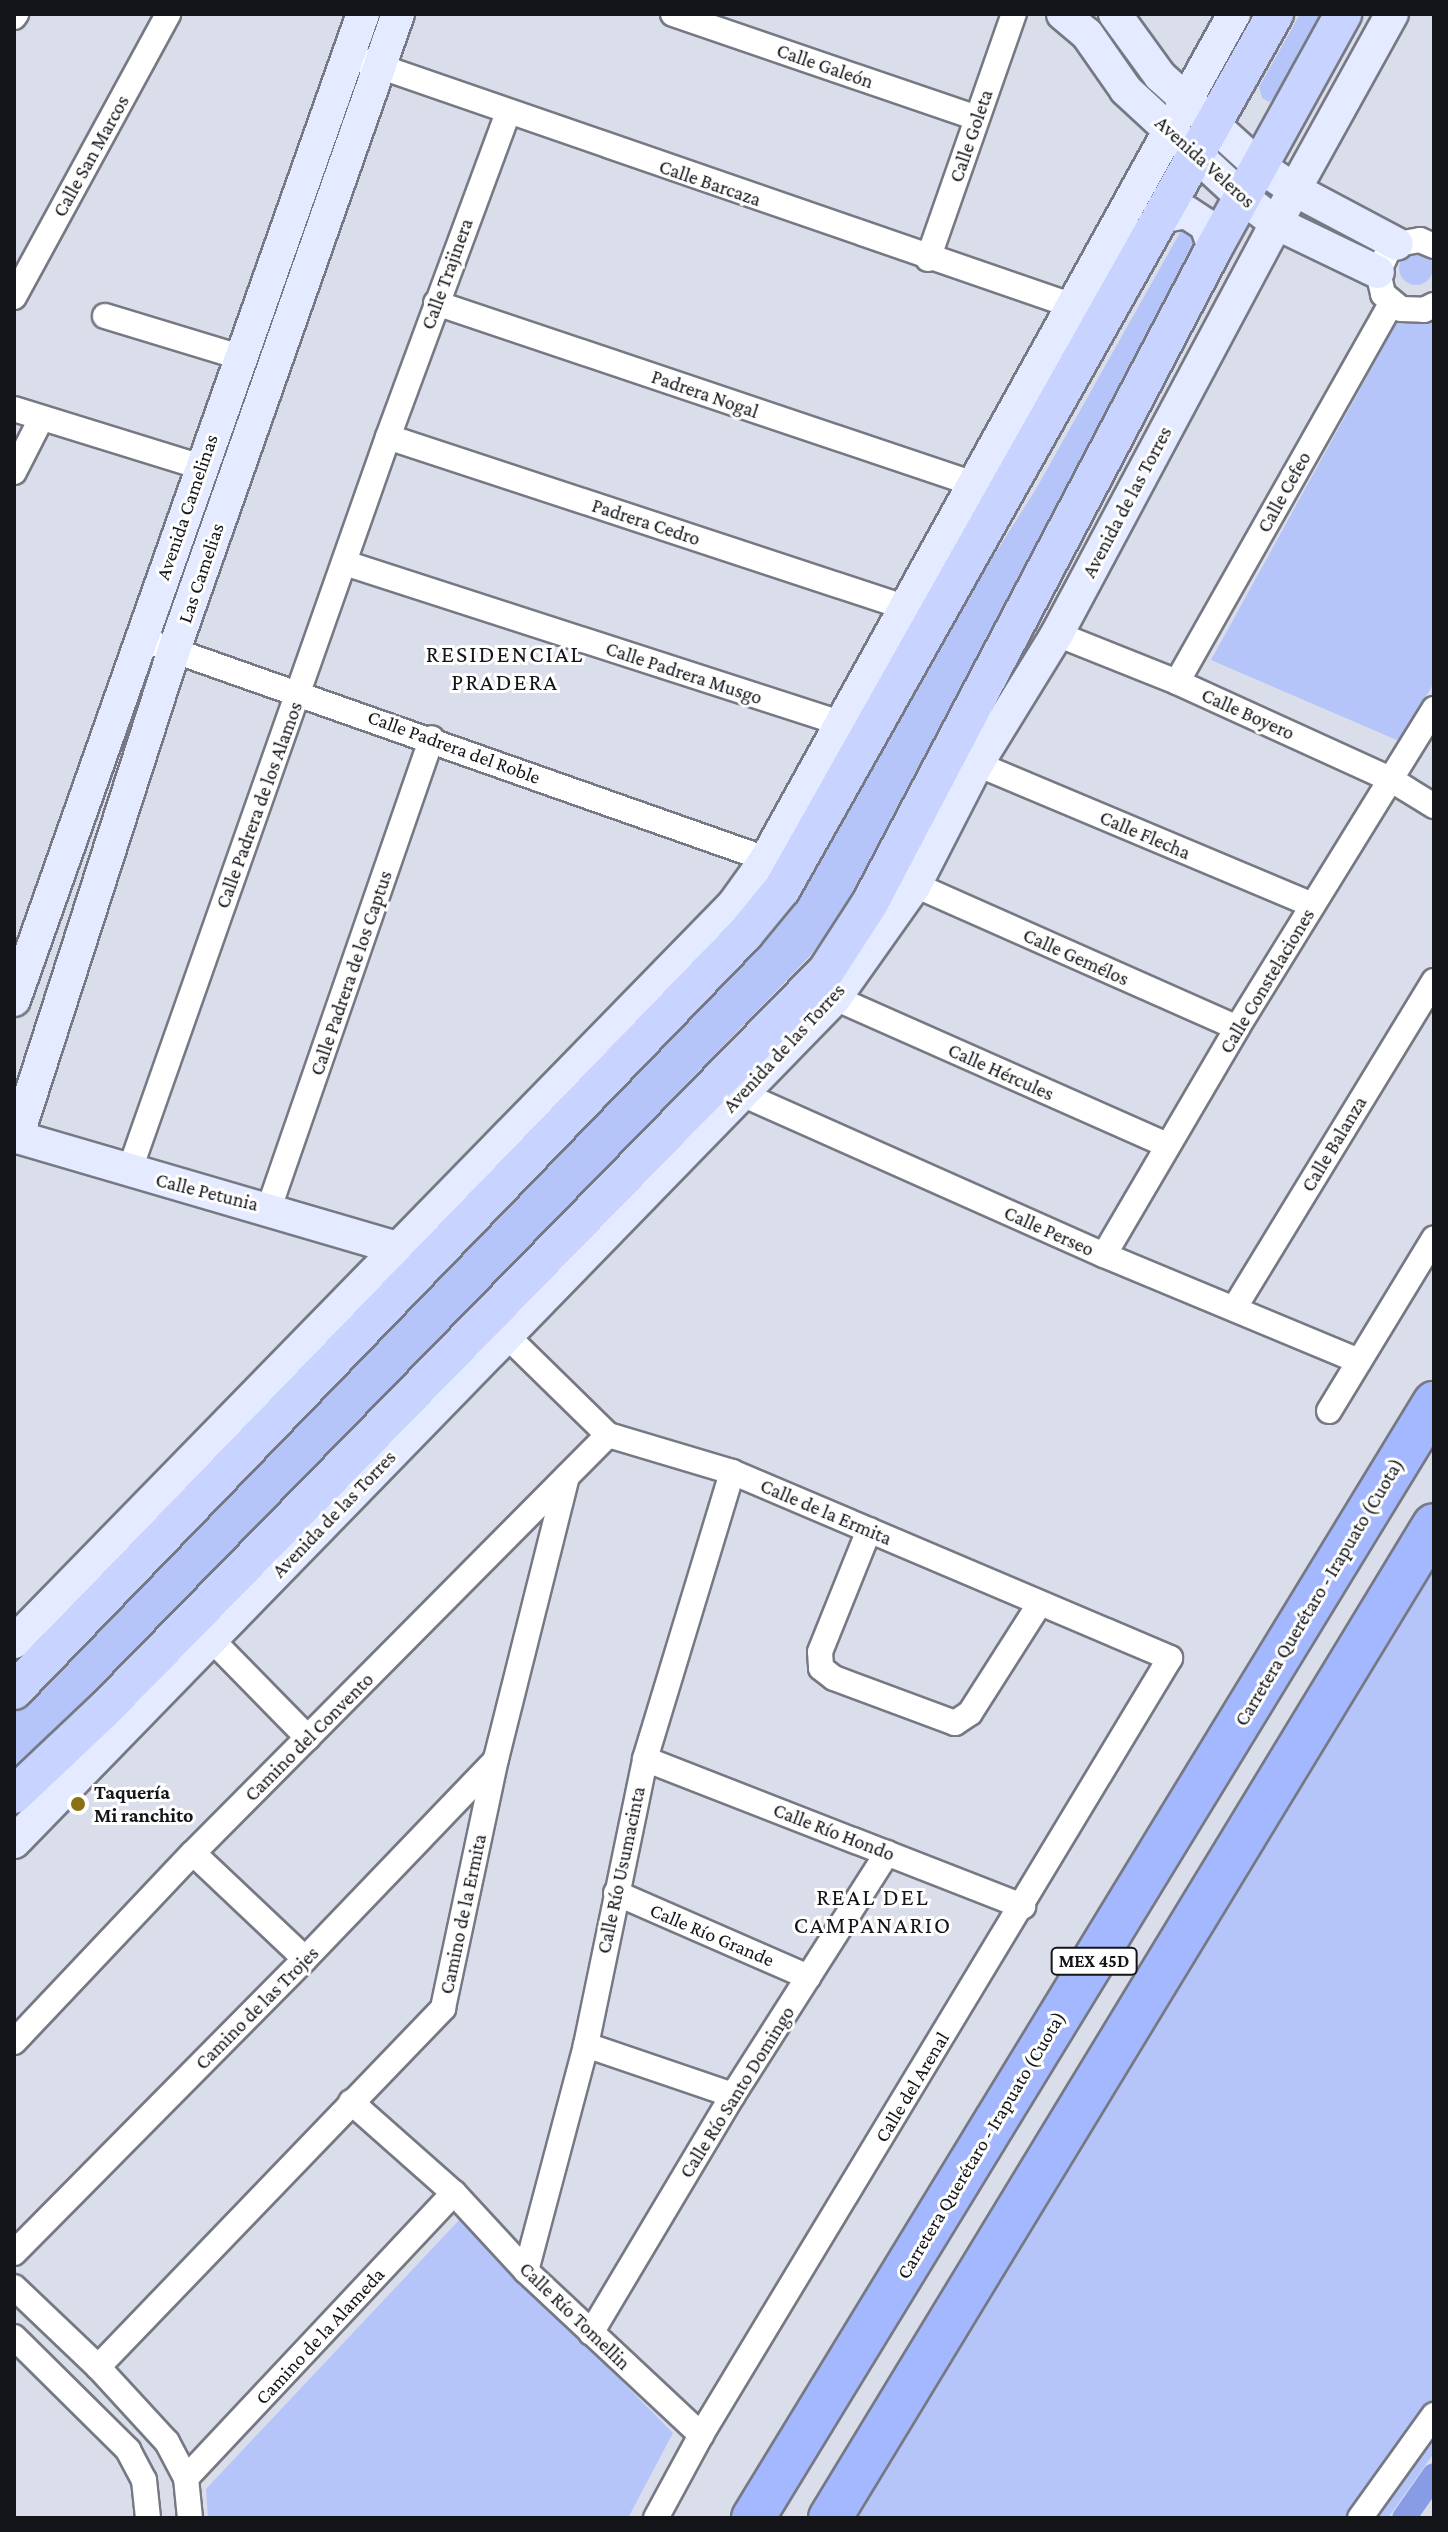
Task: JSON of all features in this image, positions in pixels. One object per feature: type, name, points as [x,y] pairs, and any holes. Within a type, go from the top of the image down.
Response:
[{"type":"highway","name":"Carretera Querétaro - Irapuato (Cuota)","points":[[753,2518],[1434,1403]]},
{"type":"highway","name":"MEX 45D","points":[[830,2518],[1434,1525]]},
{"type":"main road","points":[[14,1691],[745,934],[782,889],[1275,14]]},
{"type":"main road","name":"Avenida de las Torres","points":[[14,1795],[104,1710],[826,971],[870,903],[1214,248],[1343,14]]},
{"type":"street","name":"Calle San Marcos","points":[[14,297],[168,14]]},
{"type":"street","name":"Avenida Camelinas","points":[[14,1000],[363,14]]},
{"type":"street","name":"Las Camelias","points":[[15,1136],[174,650],[398,14]]},
{"type":"street","name":"Calle Galeón","points":[[673,14],[977,118]]},
{"type":"street","name":"Calle Goleta","points":[[928,259],[1014,14]]},
{"type":"street","name":"Avenida Veleros","points":[[1063,14],[1087,34],[1126,90],[1193,156],[1242,197],[1276,223],[1378,272]]},
{"type":"street","name":"Avenida Veleros","points":[[1115,14],[1160,76],[1259,166],[1295,190],[1423,240]]},
{"type":"street","points":[[14,1642],[401,1249],[733,905],[766,859],[1073,306],[1166,130],[1234,14]]},
{"type":"street","name":"Avenida de las Torres","points":[[14,1842],[835,998],[915,885],[977,764],[1057,634],[1276,223],[1392,14]]},
{"type":"street","name":"Calle Barcaza","points":[[348,55],[928,259],[1073,306]]},
{"type":"street","name":"Calle Trajinera","points":[[388,437],[508,112]]},
{"type":"street","points":[[1159,217],[1186,212],[1206,225],[1214,248]]},
{"type":"street","points":[[1423,240],[1388,251],[1378,272],[1383,294],[1391,303],[1412,312],[1434,305]]},
{"type":"street","name":"Padrera Nogal","points":[[436,303],[974,484]]},
{"type":"street","name":"Calle Cefeo","points":[[1177,682],[1391,303]]},
{"type":"street","points":[[1119,517],[1179,314]]},
{"type":"street","points":[[105,316],[240,357]]},
{"type":"street","points":[[14,409],[201,467]]},
{"type":"street","points":[[14,472],[41,419]]},
{"type":"street","name":"Calle Padrera de los Alamos","points":[[129,1172],[388,437]]},
{"type":"street","name":"Padrera Cedro","points":[[388,437],[904,607]]},
{"type":"street","name":"Calle Padrera Musgo","points":[[345,563],[840,723]]},
{"type":"street","name":"Calle Boyero","points":[[1057,634],[1177,682],[1390,779],[1434,806]]},
{"type":"street","name":"Calle Padrera del Roble","points":[[141,639],[432,738],[766,859]]},
{"type":"street","name":"Calle Constelaciones","points":[[1104,1255],[1237,1028],[1434,709]]},
{"type":"street","name":"Calle Padrera de los Captus","points":[[269,1208],[432,738]]},
{"type":"street","name":"Calle Flecha","points":[[977,764],[1313,905]]},
{"type":"street","name":"Calle Gemélos","points":[[915,885],[1237,1028]]},
{"type":"street","name":"Calle Balanza","points":[[1235,1307],[1434,981]]},
{"type":"street","name":"Calle Hércules","points":[[835,998],[1167,1145]]},
{"type":"street","name":"Calle Perseo","points":[[742,1094],[1104,1255],[1359,1361]]},
{"type":"street","name":"Calle Petunia","points":[[15,1136],[129,1172],[269,1208],[401,1249]]},
{"type":"street","points":[[1329,1411],[1434,1238]]},
{"type":"street","name":"Calle de la Ermita","points":[[507,1336],[608,1435],[732,1472],[1170,1658]]},
{"type":"street","name":"Camino del Convento","points":[[14,2042],[193,1853],[608,1435]]},
{"type":"street","name":"Calle Río Usumacinta","points":[[526,2271],[586,2045],[645,1759],[732,1472]]},
{"type":"street","name":"Camino de la Ermita","points":[[98,2367],[443,2008],[496,1759],[567,1477]]},
{"type":"street","points":[[869,1530],[820,1652],[821,1668],[834,1678],[955,1723],[970,1713],[1040,1603]]},
{"type":"street","points":[[212,1640],[308,1738]]},
{"type":"street","name":"Calle del Arenal","points":[[656,2518],[701,2435],[1170,1658]]},
{"type":"street","name":"Camino de las Trojes","points":[[14,2253],[305,1959],[496,1759]]},
{"type":"street","name":"Calle Río Hondo","points":[[645,1759],[1023,1906]]},
{"type":"street","points":[[193,1853],[305,1959]]},
{"type":"street","name":"Calle Río Santo Domingo","points":[[591,2333],[733,2095],[887,1853]]},
{"type":"street","name":"Calle Río Grande","points":[[616,1893],[808,1977]]},
{"type":"street","points":[[586,2045],[733,2095]]},
{"type":"street","name":"Calle Río Tomellin","points":[[351,2102],[454,2193],[526,2271],[701,2435]]},
{"type":"street","name":"Camino de la Alameda","points":[[186,2478],[454,2193]]},
{"type":"street","points":[[14,2287],[98,2367],[167,2442],[186,2478],[190,2518]]},
{"type":"street","points":[[14,2337],[128,2450],[144,2480],[148,2518]]},
{"type":"street","points":[[1360,2518],[1434,2415]]},
{"type":"shaded area","points":[[1300,14],[1325,14],[1283,93],[1269,102],[1262,98],[1259,87]]},
{"type":"shaded area","points":[[1182,229],[1192,230],[1198,246],[1088,443],[991,646],[847,905],[809,957],[14,1780],[14,1710],[110,1615],[943,636],[1036,489]]},
{"type":"shaded area","points":[[1416,251],[1428,256],[1433,268],[1428,280],[1416,285],[1404,280],[1399,268],[1404,256]]},
{"type":"shaded area","points":[[1434,319],[1434,683],[1399,741],[1211,660],[1397,322],[1428,323]]},
{"type":"shaded area","points":[[1434,1554],[1434,2453],[1388,2518],[852,2518]]},
{"type":"shaded area","points":[[461,2218],[673,2433],[628,2518],[208,2518],[206,2489]]},
{"type":"waterway","points":[[1404,2518],[1434,2475]]},
{"type":"place","name":"Taquería Mi ranchito","points":[[78,1804]]},
{"type":"district","name":"RESIDENCIAL PRADERA","points":[[505,668]]},
{"type":"district","name":"REAL DEL CAMPANARIO","points":[[873,1911]]}]
